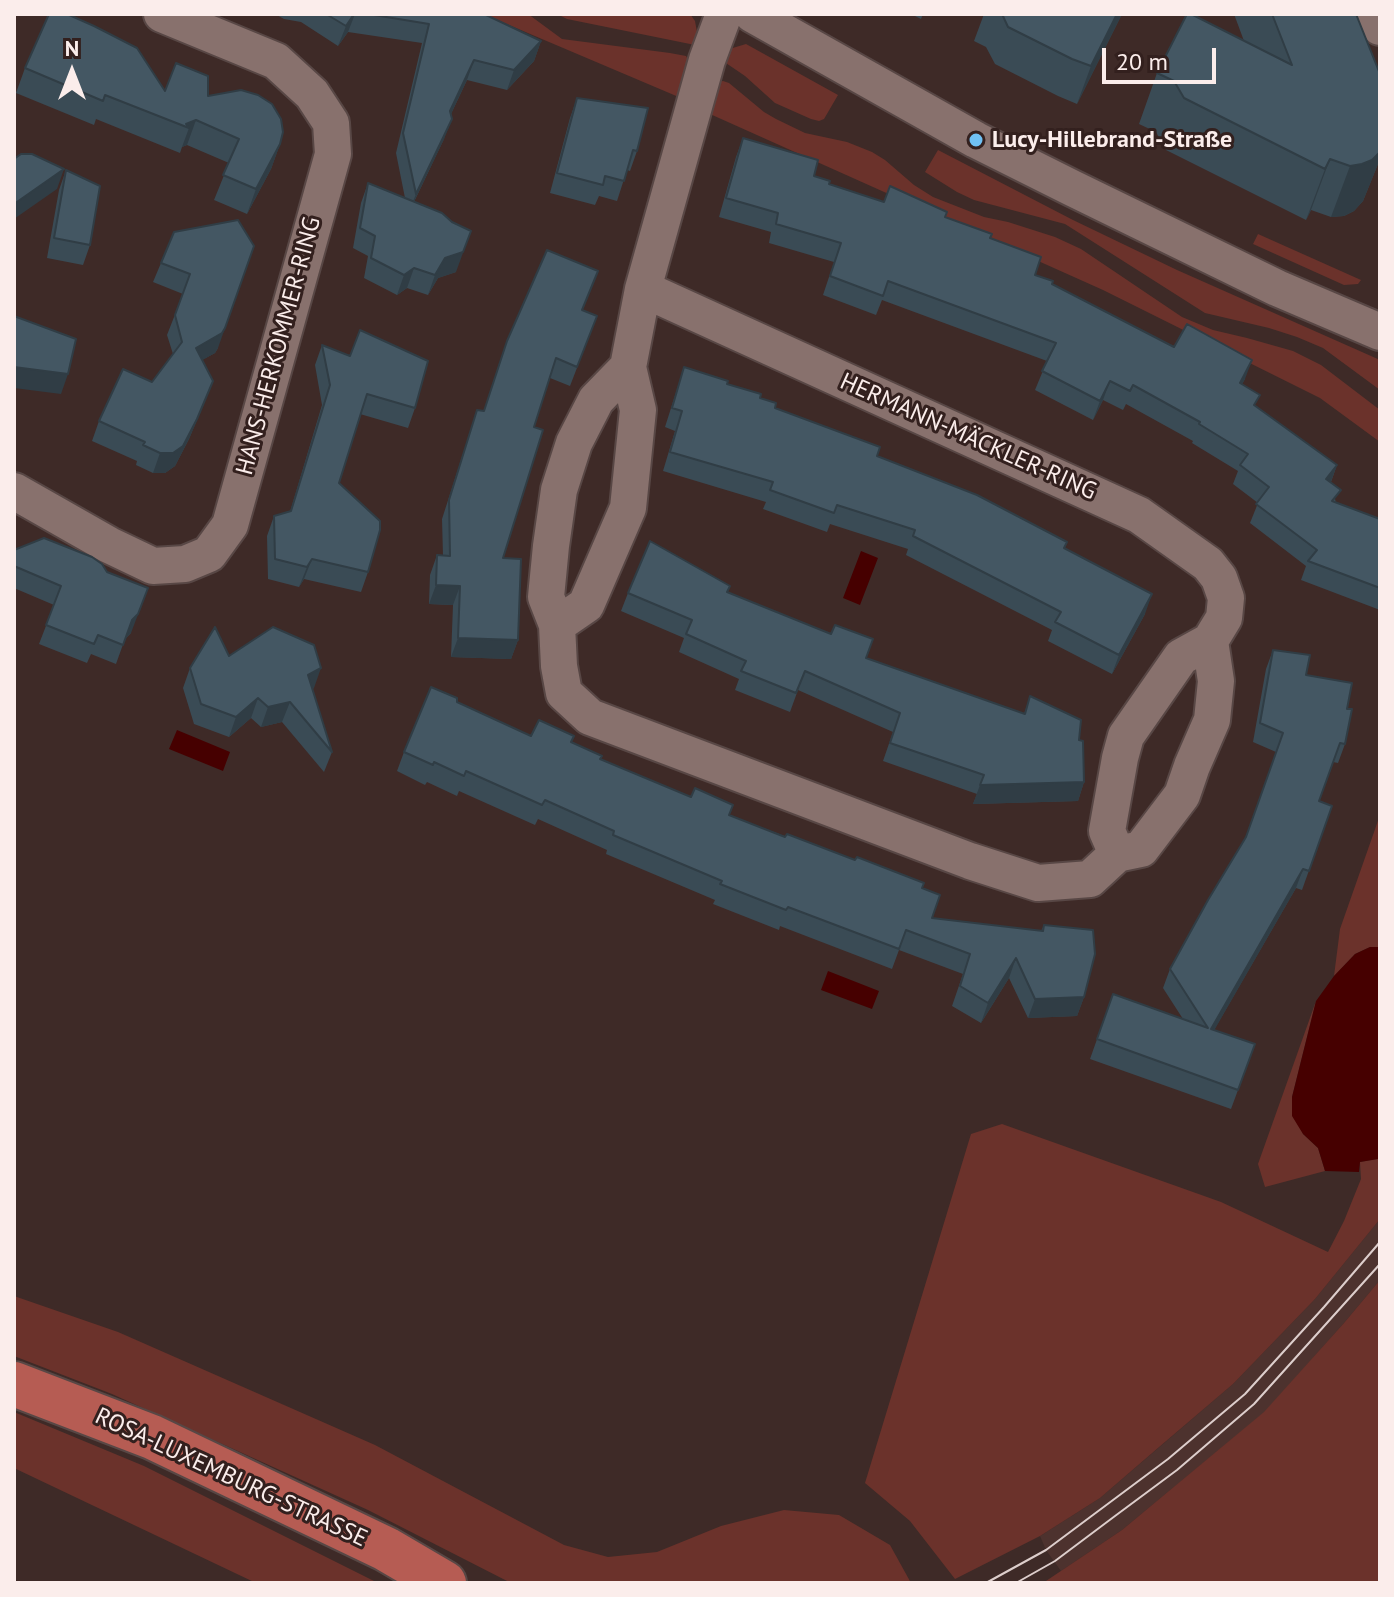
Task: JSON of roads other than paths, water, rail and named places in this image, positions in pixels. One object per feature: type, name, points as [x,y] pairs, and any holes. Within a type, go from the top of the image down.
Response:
[{"type":"main road","name":"ROSA-LUXEMBURG-STRASSE","points":[[14,1384],[152,1437],[386,1549],[444,1583]]},
{"type":"street","name":"HANS-HERKOMMER-RING","points":[[14,491],[109,545],[153,566],[185,564],[209,554],[230,525],[333,154],[331,123],[312,94],[276,61],[162,14]]},
{"type":"street","points":[[557,625],[586,605],[628,508],[638,410],[628,367],[643,289],[707,60],[724,14]]},
{"type":"street","points":[[752,14],[990,147],[1277,288],[1375,318]]},
{"type":"street","points":[[1375,14],[1380,27]]},
{"type":"street","name":"HERMANN-MÄCKLER-RING","points":[[643,289],[1139,515],[1208,564],[1219,578],[1226,598],[1224,618],[1210,641]]},
{"type":"street","points":[[628,367],[596,400],[574,443],[559,490],[546,597],[557,625],[564,693],[590,717],[956,856],[1038,883],[1090,879],[1117,854],[1141,849],[1182,795],[1212,720],[1216,681],[1210,641],[1181,657],[1126,736],[1107,831],[1117,854]]},
{"type":"tram line","points":[[986,1583],[1046,1550],[1168,1459],[1245,1394],[1380,1242]]},
{"type":"tram line","points":[[1016,1583],[1055,1561],[1177,1470],[1254,1404],[1380,1264]]},
{"type":"place","name":"Lucy-Hillebrand-Straße","points":[[976,140]]}]
